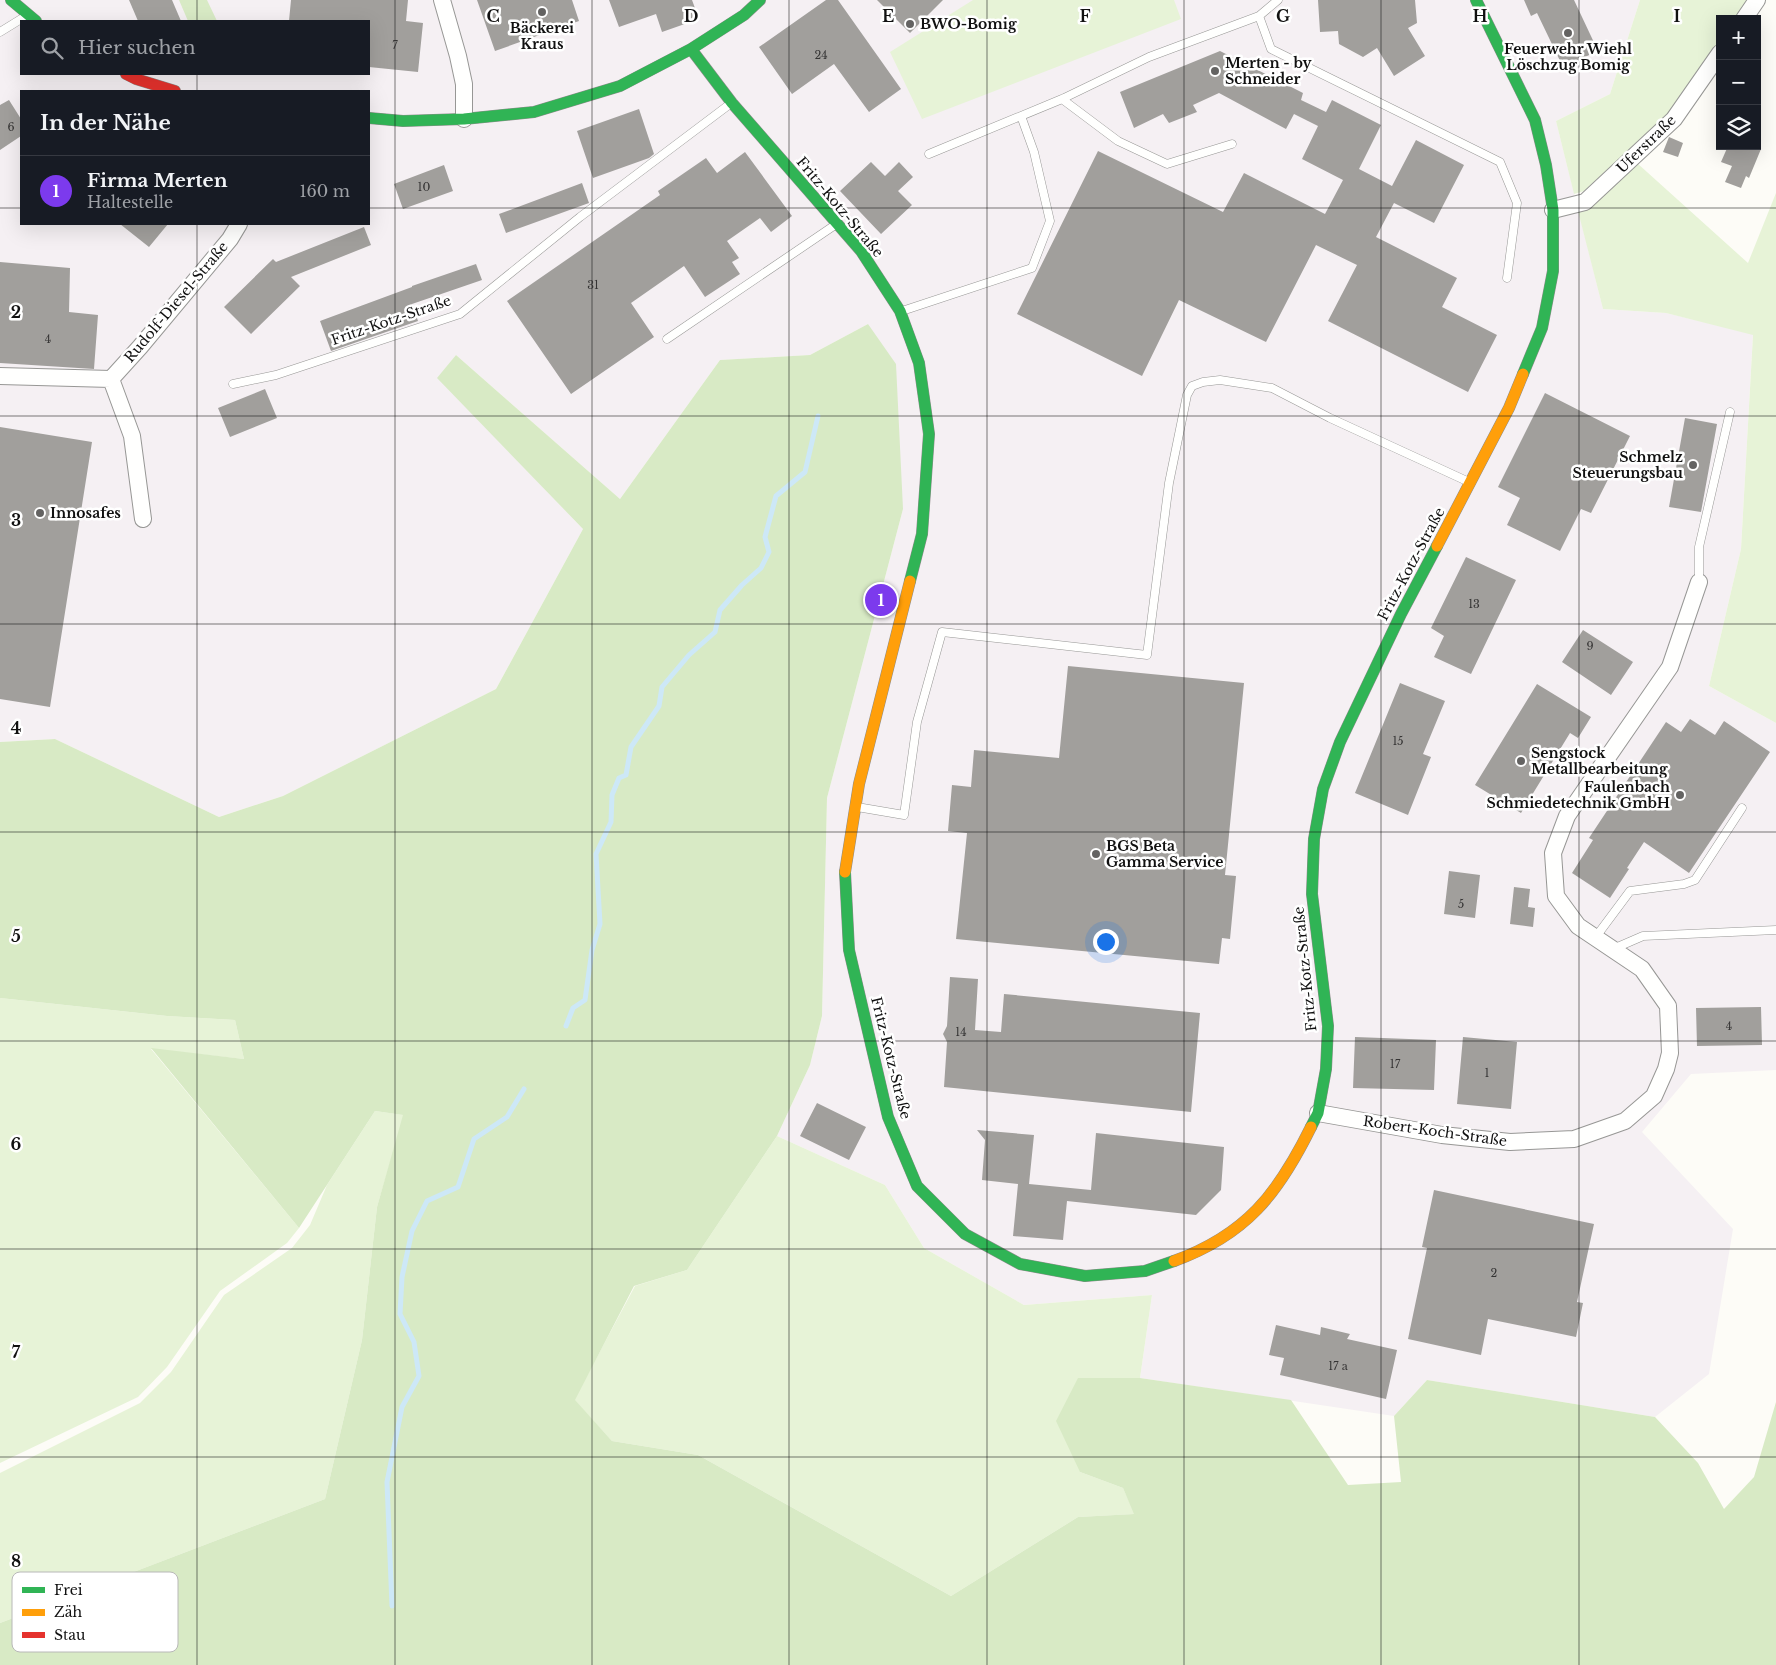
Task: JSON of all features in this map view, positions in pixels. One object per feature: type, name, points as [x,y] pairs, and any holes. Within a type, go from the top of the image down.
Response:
[{"type":"street","points":[[12,0],[32,18]]},
{"type":"street","points":[[442,0],[464,84],[464,119]]},
{"type":"street","points":[[370,118],[403,120],[464,119],[534,112],[620,86],[691,49],[744,15],[760,0]]},
{"type":"street","name":"Fritz-Kotz-Straße","points":[[691,49],[732,103],[861,251],[900,312],[919,363],[930,434],[922,534],[859,784],[845,873],[849,950],[888,1117],[917,1186],[964,1234],[1020,1264],[1086,1276],[1145,1271],[1193,1254],[1234,1231],[1267,1200],[1294,1161],[1318,1113],[1326,1070],[1328,1026],[1312,894],[1314,839],[1323,789],[1340,742],[1401,614],[1509,408],[1542,328],[1553,271],[1553,210],[1546,165],[1535,120],[1476,0]]},
{"type":"street","points":[[1747,15],[1757,0]]},
{"type":"street","name":"Uferstraße","points":[[1553,210],[1585,202],[1668,125],[1716,59]]},
{"type":"street","points":[[128,75],[172,90]]},
{"type":"street","name":"Rudolf-Diesel-Straße","points":[[111,379],[230,239],[238,225]]},
{"type":"street","points":[[0,376],[111,379],[132,436],[143,519]]},
{"type":"street","name":"Robert-Koch-Straße","points":[[1318,1113],[1442,1134],[1510,1142],[1574,1139],[1625,1121],[1654,1096],[1666,1069],[1670,1053],[1668,1006],[1642,968],[1578,926],[1556,896],[1553,853],[1567,816],[1670,667],[1699,582]]},
{"type":"lane","points":[[929,154],[1062,99],[1149,57],[1259,16],[1278,0]]},
{"type":"lane","points":[[1259,16],[1271,49],[1500,162],[1516,203],[1507,278]]},
{"type":"lane","points":[[0,32],[20,23]]},
{"type":"lane","points":[[1062,99],[1118,141],[1167,164],[1232,144]]},
{"type":"lane","name":"Fritz-Kotz-Straße","points":[[233,384],[276,375],[460,314],[580,217],[732,103]]},
{"type":"lane","points":[[900,312],[1032,268],[1050,221],[1034,152],[1021,116]]},
{"type":"lane","points":[[667,339],[837,224]]},
{"type":"lane","points":[[856,807],[904,815],[917,722],[942,632],[1147,655],[1169,484],[1187,395],[1192,386],[1203,382],[1220,380],[1272,388],[1330,418],[1470,483]]},
{"type":"lane","points":[[1699,582],[1699,547],[1730,412]]},
{"type":"lane","points":[[1596,938],[1630,891],[1684,884],[1695,880],[1742,808]]},
{"type":"lane","points":[[1613,949],[1643,936],[1776,930]]},
{"type":"shaded area","points":[[0,0],[1640,0],[1610,94],[1556,121],[1603,309],[1666,313],[1753,334],[1741,549],[1709,686],[1776,723],[1776,1070],[1691,1074],[1642,1132],[1733,1229],[1709,1374],[1655,1417],[1427,1380],[1394,1416],[1140,1378],[1152,1295],[1024,1305],[924,1248],[885,1185],[777,1136],[810,1065],[822,1016],[827,798],[903,509],[868,324],[810,355],[720,360],[620,499],[456,355],[438,378],[583,529],[496,689],[283,796],[219,817],[55,739],[0,742]]},
{"type":"green space","points":[[179,0],[207,0],[217,20],[188,20]]},
{"type":"green space","points":[[973,0],[1174,0],[1181,19],[922,119],[890,52]]},
{"type":"green space","points":[[1640,0],[1749,0],[1739,15],[1716,15],[1716,48],[1672,110],[1584,191],[1574,194],[1556,121],[1610,94]]},
{"type":"green space","points":[[1637,163],[1748,263],[1776,193],[1776,723],[1709,686],[1741,549],[1753,335],[1666,313],[1603,309],[1578,211]]},
{"type":"green space","points":[[868,324],[896,364],[903,509],[827,798],[822,1016],[810,1065],[777,1136],[687,1270],[634,1286],[575,1400],[612,1441],[698,1455],[951,1596],[1078,1517],[1134,1514],[1123,1488],[1080,1472],[1056,1421],[1078,1378],[1140,1378],[1291,1400],[1348,1485],[1401,1482],[1394,1416],[1427,1380],[1655,1417],[1698,1463],[1724,1509],[1754,1477],[1776,1402],[1776,1665],[0,1665],[0,1623],[12,1618],[12,1652],[178,1652],[178,1572],[134,1572],[325,1499],[362,1340],[377,1207],[403,1115],[375,1111],[299,1228],[151,1048],[244,1059],[235,1020],[167,1016],[0,998],[0,742],[55,739],[219,817],[283,796],[496,689],[583,529],[437,378],[456,355],[620,499],[720,360],[810,355]]},
{"type":"green space","points":[[0,998],[167,1016],[235,1020],[244,1059],[151,1049],[299,1228],[287,1243],[220,1291],[167,1367],[138,1397],[0,1463]]},
{"type":"green space","points":[[375,1111],[404,1115],[377,1207],[362,1340],[325,1499],[134,1572],[12,1572],[12,1618],[0,1623],[0,1473],[140,1403],[171,1372],[224,1295],[292,1248],[310,1225],[327,1185]]},
{"type":"green space","points":[[777,1136],[885,1185],[924,1248],[1024,1305],[1152,1295],[1140,1378],[1078,1378],[1080,1472],[1123,1488],[1135,1514],[1078,1517],[951,1596],[698,1455],[612,1441],[574,1400],[635,1286],[687,1270]]},
{"type":"building","points":[[129,0],[172,0],[181,20],[138,20]]},
{"type":"building","points":[[291,0],[408,0],[406,21],[423,23],[418,72],[370,67],[370,20],[289,20]]},
{"type":"building","points":[[477,0],[572,0],[579,21],[495,51]]},
{"type":"building","points":[[609,0],[692,0],[699,19],[662,32],[656,14],[619,27]]},
{"type":"building","points":[[826,0],[838,0],[901,89],[869,112],[834,64],[792,94],[759,47]]},
{"type":"building","name":"BWO-Bomig","points":[[877,0],[943,0],[910,33]]},
{"type":"building","points":[[1318,0],[1415,0],[1417,23],[1408,28],[1425,56],[1394,76],[1377,48],[1363,57],[1339,44],[1338,31],[1320,32]]},
{"type":"building","name":"Feuerwehr Wiehl Löschzug Bomig","points":[[1524,0],[1574,0],[1598,51],[1563,67],[1537,13],[1531,16]]},
{"type":"building","points":[[1220,51],[1303,93],[1301,100],[1326,112],[1332,100],[1381,125],[1359,169],[1392,186],[1416,140],[1464,165],[1434,223],[1394,203],[1376,237],[1457,278],[1442,307],[1497,335],[1468,392],[1328,321],[1357,265],[1316,245],[1266,342],[1179,300],[1142,376],[1017,314],[1098,151],[1223,212],[1244,173],[1325,214],[1343,180],[1302,159],[1318,126],[1294,114],[1286,129],[1219,93],[1193,105],[1197,112],[1169,123],[1163,114],[1134,128],[1120,92]]},
{"type":"building","points":[[9,100],[20,117],[20,137],[0,150],[0,105]]},
{"type":"building","points":[[639,109],[654,154],[649,158],[593,178],[577,131]]},
{"type":"building","points":[[1669,137],[1683,143],[1678,157],[1663,152]]},
{"type":"building","points":[[1726,150],[1761,150],[1749,178],[1746,176],[1741,188],[1725,182],[1732,166],[1721,162]]},
{"type":"building","points":[[745,152],[792,216],[771,232],[760,218],[727,241],[739,258],[732,262],[740,274],[705,297],[684,266],[631,303],[654,337],[571,394],[507,301],[660,195],[658,191],[706,158],[717,173]]},
{"type":"building","points":[[871,162],[885,176],[899,162],[913,177],[898,191],[912,205],[881,234],[840,191]]},
{"type":"building","points":[[444,165],[453,191],[403,209],[394,184]]},
{"type":"building","points":[[582,183],[589,203],[506,233],[499,214]]},
{"type":"building","points":[[121,225],[167,225],[149,247]]},
{"type":"building","points":[[364,227],[371,245],[291,277],[300,286],[251,334],[224,307],[273,259],[276,262]]},
{"type":"building","points":[[0,262],[70,268],[69,312],[98,315],[94,369],[0,363]]},
{"type":"building","points":[[476,264],[482,280],[412,304],[418,321],[331,351],[320,321]]},
{"type":"building","points":[[265,389],[277,418],[230,437],[218,408]]},
{"type":"building","points":[[1545,393],[1630,436],[1591,513],[1581,509],[1560,551],[1507,525],[1520,498],[1498,487]]},
{"type":"building","name":"Schmelz Steuerungsbau","points":[[1685,418],[1717,424],[1701,512],[1669,507]]},
{"type":"building","name":"Innosafes","points":[[0,427],[92,442],[50,707],[0,699]]},
{"type":"building","points":[[1466,557],[1516,580],[1471,674],[1434,657],[1444,636],[1431,628]]},
{"type":"building","points":[[1583,630],[1633,662],[1611,695],[1562,662]]},
{"type":"building","name":"BGS Beta Gamma Service","points":[[1068,666],[1244,683],[1225,875],[1236,876],[1230,939],[1222,938],[1219,964],[956,939],[967,833],[948,831],[952,785],[971,787],[974,750],[1059,758]]},
{"type":"building","points":[[1400,683],[1445,701],[1423,754],[1431,757],[1408,815],[1355,793]]},
{"type":"building","name":"Sengstock Metallbearbeitung","points":[[1537,684],[1591,717],[1578,738],[1570,733],[1521,813],[1475,785]]},
{"type":"building","name":"Faulenbach Schmiedetechnik GmbH","points":[[1690,719],[1715,735],[1724,721],[1770,752],[1689,873],[1644,842],[1610,898],[1572,873],[1593,840],[1589,838],[1666,722],[1681,732]]},
{"type":"building","points":[[1449,871],[1480,875],[1475,918],[1444,914]]},
{"type":"building","points":[[1514,887],[1530,889],[1528,907],[1535,908],[1533,927],[1510,924]]},
{"type":"building","points":[[950,977],[978,979],[975,1030],[1001,1032],[1004,994],[1200,1013],[1191,1112],[944,1087],[947,1042],[943,1034],[947,1026]]},
{"type":"building","points":[[1761,1007],[1762,1045],[1697,1046],[1696,1008]]},
{"type":"building","points":[[1355,1037],[1436,1040],[1434,1090],[1353,1088]]},
{"type":"building","points":[[1463,1037],[1517,1042],[1511,1109],[1457,1104]]},
{"type":"building","points":[[817,1103],[866,1127],[849,1160],[800,1136]]},
{"type":"building","points":[[977,1130],[1034,1135],[1029,1184],[1091,1190],[1096,1133],[1224,1147],[1221,1190],[1196,1215],[1067,1201],[1063,1240],[1013,1236],[1018,1184],[982,1180],[985,1140]]},
{"type":"building","points":[[1434,1190],[1594,1224],[1577,1302],[1583,1303],[1576,1337],[1488,1319],[1481,1355],[1408,1339],[1427,1248],[1422,1247]]},
{"type":"building","points":[[1276,1325],[1320,1335],[1321,1327],[1350,1334],[1347,1339],[1397,1350],[1386,1399],[1280,1375],[1284,1358],[1269,1355]]},
{"type":"waterway","points":[[566,1026],[573,1008],[585,1000],[592,950],[600,924],[596,854],[611,822],[612,795],[619,778],[626,775],[631,747],[659,706],[662,687],[689,655],[715,632],[720,610],[742,585],[761,568],[769,552],[765,537],[776,496],[805,472],[818,416]]},
{"type":"waterway","points":[[392,1606],[387,1482],[402,1407],[419,1376],[414,1342],[400,1314],[402,1277],[412,1231],[427,1201],[458,1187],[474,1139],[507,1117],[524,1089]]},
{"type":"traffic: fast","points":[[11,0],[35,20]]},
{"type":"traffic: fast","points":[[370,118],[403,121],[464,119],[534,112],[620,86],[691,49],[744,15],[760,0]]},
{"type":"traffic: fast","points":[[1476,0],[1535,120],[1546,165],[1553,210],[1553,271],[1542,328],[1523,374]]},
{"type":"traffic: fast","points":[[691,49],[732,103],[861,251],[900,311],[919,363],[929,434],[922,534],[910,581]]},
{"type":"traffic: fast","points":[[1311,1127],[1318,1113],[1326,1069],[1328,1026],[1312,894],[1314,839],[1323,789],[1340,742],[1401,614],[1437,546]]},
{"type":"traffic: fast","points":[[845,872],[849,950],[888,1117],[917,1186],[965,1234],[1020,1264],[1085,1276],[1145,1271],[1174,1261]]},
{"type":"traffic: slow","points":[[1437,546],[1509,408],[1523,374]]},
{"type":"traffic: slow","points":[[845,872],[859,784],[910,581]]},
{"type":"traffic: slow","points":[[1174,1261],[1199,1251],[1221,1239],[1257,1209],[1286,1173],[1311,1127]]},
{"type":"traffic: jam","points":[[128,75],[172,90]]},
{"type":"place","name":"Bäckerei Kraus","points":[[542,12]]},
{"type":"place","name":"BWO-Bomig","points":[[910,24]]},
{"type":"place","name":"Feuerwehr Wiehl Löschzug Bomig","points":[[1568,33]]},
{"type":"place","name":"Merten - by Schneider","points":[[1215,71]]},
{"type":"place","name":"Schmelz Steuerungsbau","points":[[1693,465]]},
{"type":"place","name":"Innosafes","points":[[40,513]]},
{"type":"place","name":"Firma Merten","points":[[881,600]]},
{"type":"place","name":"Sengstock Metallbearbeitung","points":[[1521,761]]},
{"type":"place","name":"Faulenbach Schmiedetechnik GmbH","points":[[1680,795]]},
{"type":"place","name":"BGS Beta Gamma Service","points":[[1096,854]]}]
